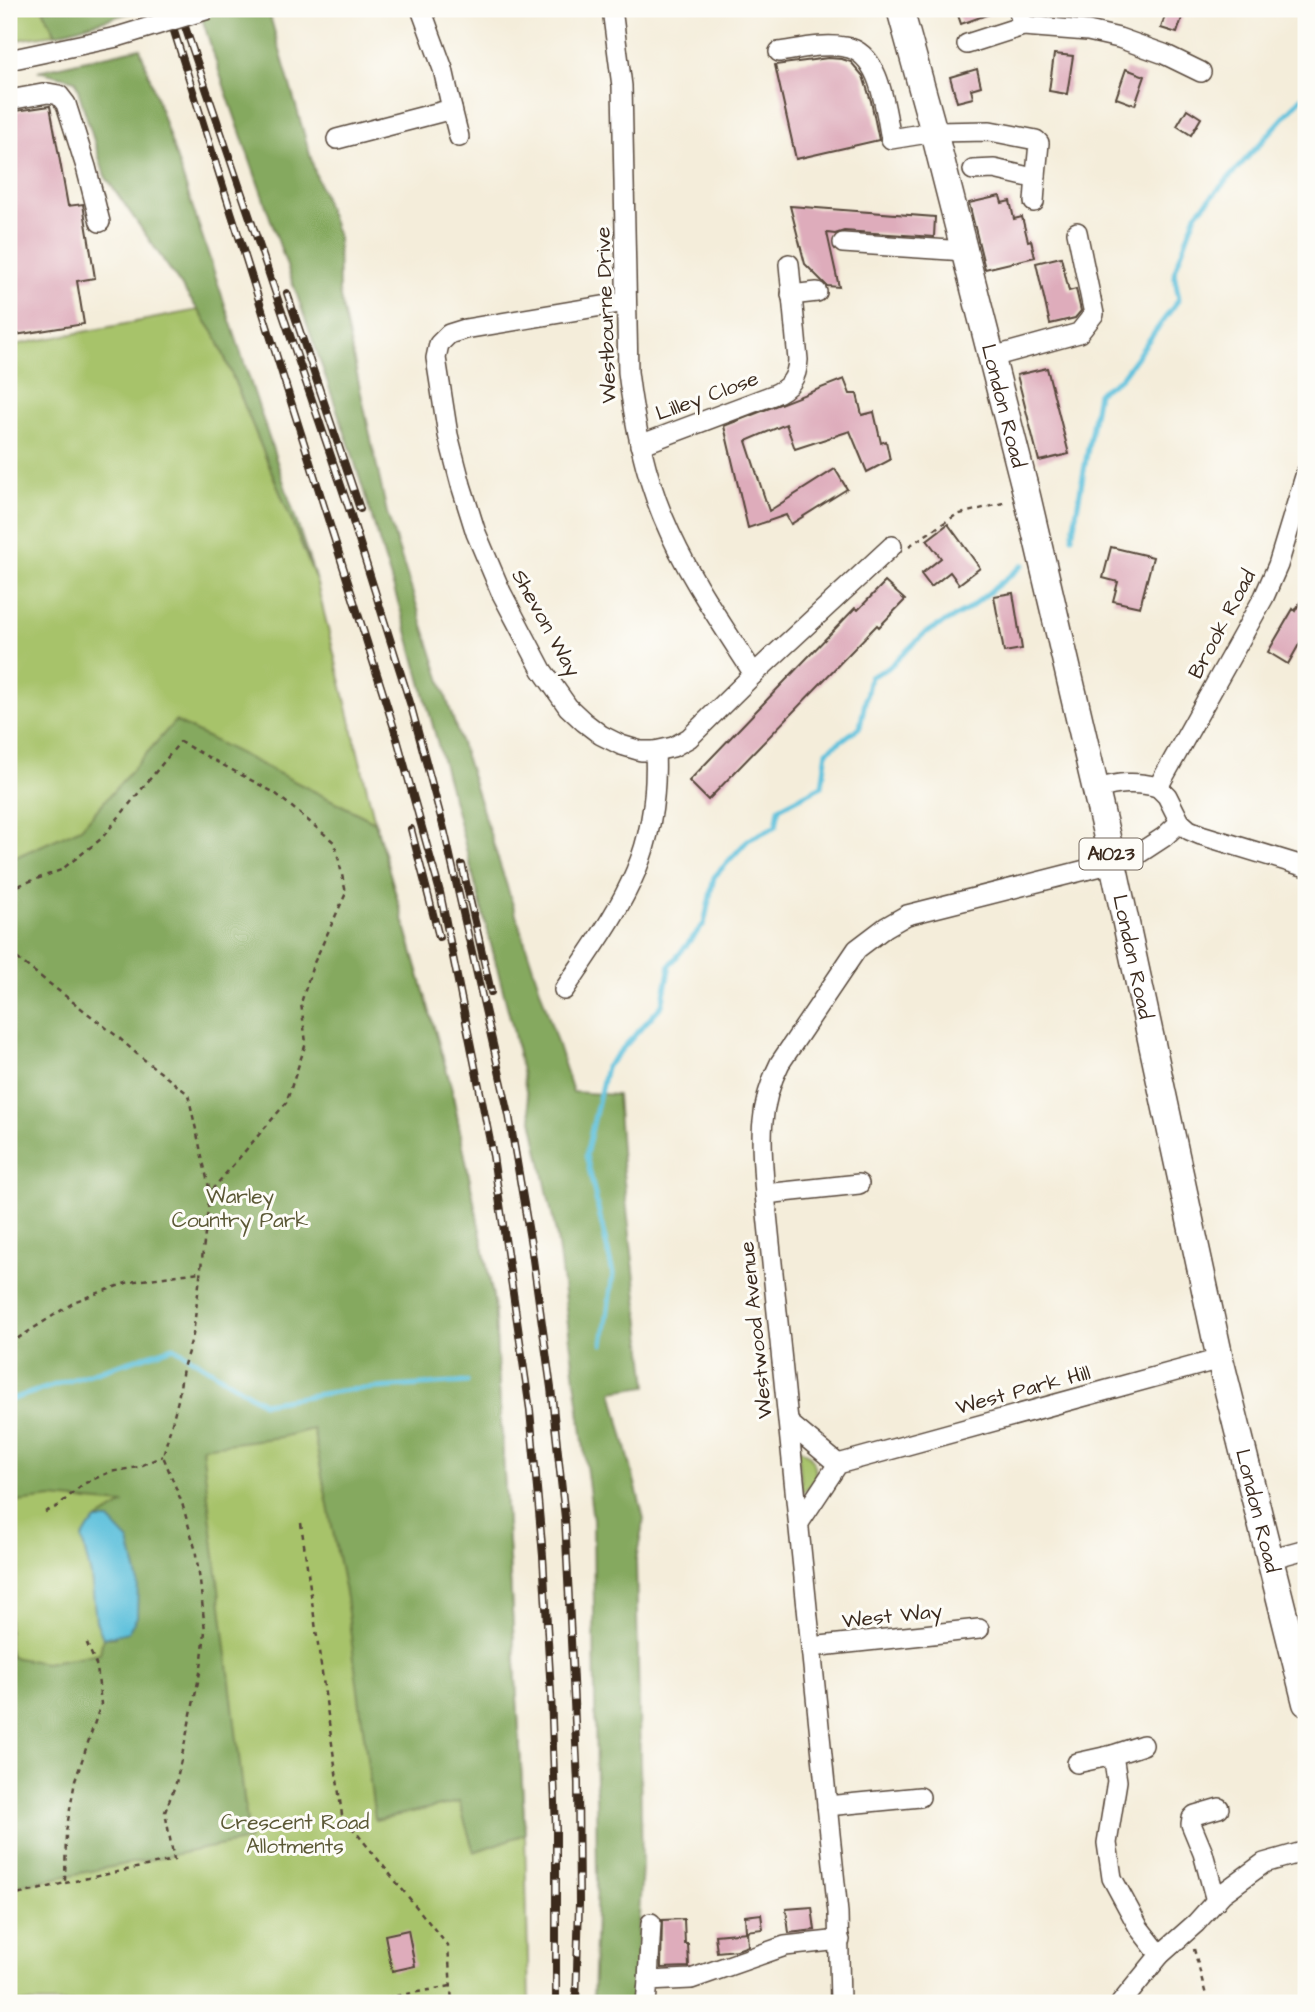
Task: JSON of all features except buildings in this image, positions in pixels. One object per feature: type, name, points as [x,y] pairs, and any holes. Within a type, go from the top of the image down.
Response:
[{"type":"main road","name":"London Road","points":[[900,9],[1027,496],[1096,789],[1124,860],[1220,1359],[1306,1703]]},
{"type":"street","points":[[9,60],[117,37],[209,9]]},
{"type":"street","points":[[421,9],[443,69],[458,137]]},
{"type":"street","name":"Westbourne Drive","points":[[612,9],[622,86],[628,372],[632,410],[653,492],[673,540],[698,587],[754,674]]},
{"type":"street","points":[[967,44],[1020,18],[1119,38],[1164,54],[1201,72]]},
{"type":"street","points":[[779,52],[830,46],[848,47],[864,57],[876,72],[891,139],[934,132],[990,131],[1036,140],[1039,143],[1034,202]]},
{"type":"street","points":[[9,100],[48,93],[59,95],[66,104],[100,222]]},
{"type":"street","points":[[337,139],[452,109]]},
{"type":"street","points":[[973,170],[994,169],[1033,178],[1036,175]]},
{"type":"street","points":[[992,357],[1079,333],[1094,314],[1077,232]]},
{"type":"street","points":[[843,243],[965,251]]},
{"type":"street","name":"Lilley Close","points":[[640,445],[773,396],[789,386],[797,370],[798,360],[789,264]]},
{"type":"street","points":[[792,295],[817,292]]},
{"type":"street","name":"Shevon Way","points":[[626,302],[465,329],[449,334],[439,344],[436,358],[449,435],[476,533],[501,592],[537,660],[568,707],[584,722],[621,745],[641,751],[655,751]]},
{"type":"street","name":"Brook Road","points":[[1158,787],[1264,597],[1302,499],[1306,473]]},
{"type":"street","points":[[564,990],[617,910],[645,851],[656,794],[655,751],[673,747],[689,738],[892,546]]},
{"type":"street","points":[[1096,789],[1141,783],[1158,787],[1167,796],[1180,822],[1189,830],[1306,867]]},
{"type":"street","points":[[1124,860],[1164,837],[1180,822]]},
{"type":"street","name":"Westwood Avenue","points":[[840,2003],[839,1940],[827,1806],[761,1148],[765,1101],[780,1063],[857,949],[886,927],[907,915],[1124,860]]},
{"type":"street","points":[[765,1194],[859,1184]]},
{"type":"street","name":"West Park Hill","points":[[838,1464],[1220,1359]]},
{"type":"street","points":[[789,1423],[838,1464],[799,1523]]},
{"type":"street","points":[[1269,1559],[1306,1549]]},
{"type":"street","name":"West Way","points":[[811,1647],[979,1629]]},
{"type":"street","points":[[1077,1763],[1143,1745]]},
{"type":"street","points":[[1113,1755],[1116,1781],[1107,1843],[1112,1878],[1139,1928],[1160,1955]]},
{"type":"street","points":[[827,1806],[920,1797]]},
{"type":"street","points":[[1216,1901],[1191,1824],[1195,1815],[1219,1808]]},
{"type":"street","points":[[1121,2003],[1160,1955],[1223,1893],[1264,1863],[1306,1851]]},
{"type":"street","points":[[646,2003],[651,1923]]},
{"type":"street","points":[[649,1981],[691,1979],[785,1946],[839,1940]]},
{"type":"path","points":[[892,546],[900,552],[956,515],[1027,496]]},
{"type":"path","points":[[9,889],[61,870],[101,839],[180,742],[275,793],[335,843],[346,892],[313,965],[301,1003],[306,1044],[285,1103],[210,1192]]},
{"type":"path","points":[[9,952],[188,1094],[210,1192],[193,1335],[163,1455],[182,1503],[195,1548],[205,1631],[201,1668],[176,1783],[165,1812],[174,1860],[9,1897]]},
{"type":"path","points":[[9,1345],[76,1301],[129,1282],[200,1272]]},
{"type":"path","points":[[45,1512],[58,1506],[83,1485],[110,1472],[138,1468],[163,1455]]},
{"type":"path","points":[[300,1522],[342,1815],[449,1946],[452,2003]]},
{"type":"path","points":[[65,1883],[66,1832],[75,1781],[101,1704],[97,1667],[85,1639]]},
{"type":"path","points":[[1189,1929],[1208,2003]]},
{"type":"path","points":[[9,1967],[16,2003]]},
{"type":"path","points":[[357,2003],[451,1986]]},
{"type":"green space","points":[[9,9],[43,9],[56,34],[9,41]]},
{"type":"green space","points":[[43,9],[143,9],[56,34]]},
{"type":"green space","points":[[199,9],[268,9],[315,172],[338,237],[339,292],[387,513],[573,1092],[617,1095],[622,1164],[647,1386],[612,1391],[644,1519],[636,1560],[642,1865],[634,2003],[593,2003],[597,1880],[593,1520],[557,1238],[513,1029],[407,631],[351,450]]},
{"type":"green space","points":[[140,48],[316,580],[216,336],[105,176],[75,80],[38,71]]},
{"type":"green space","name":"Warley Country Park","points":[[198,310],[216,336],[316,580],[375,822],[451,1086],[494,1302],[525,1834],[529,2003],[9,2003],[9,346]]},
{"type":"green space","name":"Warley Country Park","points":[[175,721],[375,822],[451,1086],[494,1302],[525,1834],[474,1852],[459,1802],[375,1820],[346,1598],[313,1429],[281,1437],[202,1447],[249,1840],[9,1887],[9,1648],[11,1657],[45,1663],[100,1653],[103,1638],[115,1637],[109,1520],[97,1520],[123,1504],[52,1498],[9,1503],[9,860],[81,828]]},
{"type":"green space","points":[[798,1448],[810,1457],[815,1469],[813,1482],[802,1492]]},
{"type":"water","points":[[97,1520],[109,1520],[129,1541],[138,1579],[137,1617],[128,1632],[103,1638],[96,1621],[91,1576],[82,1539]]},
{"type":"waterway","points":[[1072,537],[1098,393],[1121,378],[1179,299],[1174,273],[1196,214],[1306,93]]},
{"type":"waterway","points":[[603,1344],[613,1274],[586,1155],[606,1067],[662,1005],[670,965],[704,924],[714,877],[748,840],[776,826],[779,808],[822,786],[827,751],[860,727],[870,677],[888,668],[925,633],[967,610],[1023,565]]},
{"type":"waterway","points":[[9,1400],[174,1347],[263,1403],[347,1390],[467,1382]]},
{"type":"railway","points":[[167,9],[394,728],[440,892],[493,1156],[530,1410],[543,1556],[556,1830],[556,2003]]},
{"type":"railway","points":[[179,9],[350,512],[411,706],[444,829],[509,1115],[551,1388],[565,1518],[578,1783],[576,2003]]},
{"type":"railway","points":[[287,293],[360,509]]},
{"type":"railway","points":[[411,829],[439,937]]},
{"type":"railway","points":[[462,865],[491,992]]},
{"type":"park label","name":"Crescent Road Allotments","points":[[295,1834]]}]
